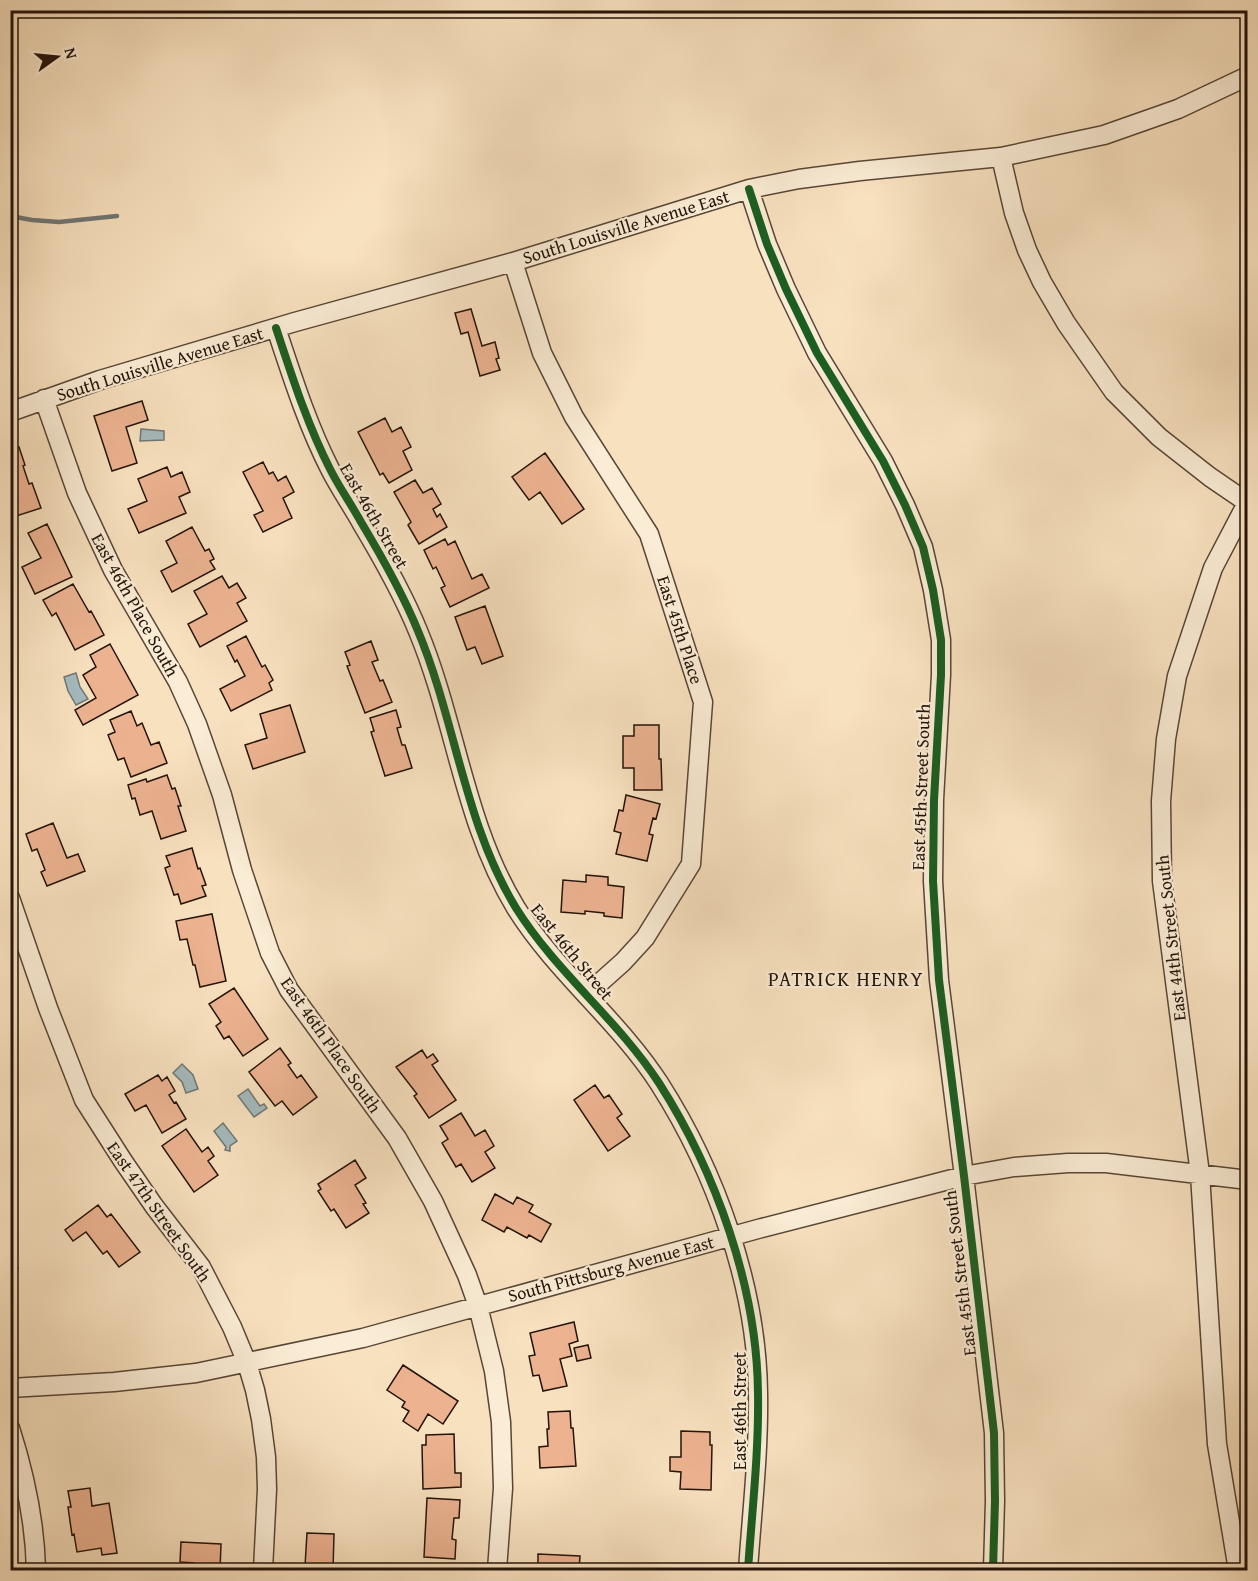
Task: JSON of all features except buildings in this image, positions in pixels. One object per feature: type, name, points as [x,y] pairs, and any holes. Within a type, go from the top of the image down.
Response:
[{"type":"street","name":"South Louisville Avenue East","points":[[10,412],[100,380],[513,262],[749,189],[799,179],[860,171],[1001,157],[1104,135],[1245,84]]},
{"type":"street","name":"East 44th Street South","points":[[1001,157],[1014,213],[1027,250],[1042,282],[1066,323],[1114,392],[1159,437],[1247,503],[1213,568],[1177,676],[1166,739],[1161,801],[1162,881],[1200,1174],[1217,1444],[1238,1570]]},
{"type":"street","name":"East 45th Street South","points":[[749,189],[786,290],[817,354],[883,461],[905,504],[923,547],[933,590],[941,640],[933,881],[939,980],[994,1433],[993,1570]]},
{"type":"street","name":"East 45th Place","points":[[513,262],[542,353],[574,417],[650,534],[703,702],[691,864],[645,938],[623,962],[586,995]]},
{"type":"street","name":"East 46th Street","points":[[276,328],[313,434],[332,473],[394,581],[418,631],[442,700],[479,830],[496,870],[516,907],[540,942],[629,1044],[658,1082],[685,1128],[710,1179],[746,1293],[754,1337],[758,1390],[758,1436],[748,1570]]},
{"type":"street","name":"East 46th Place South","points":[[44,399],[77,493],[95,532],[113,570],[178,682],[196,724],[222,795],[242,870],[270,952],[289,990],[397,1138],[433,1201],[461,1260],[478,1306],[494,1371],[501,1422],[503,1488],[497,1570]]},
{"type":"street","name":"East 47th Street South","points":[[10,898],[48,1008],[84,1100],[135,1179],[201,1267],[232,1327],[247,1363],[261,1419],[266,1457],[267,1489],[263,1570]]},
{"type":"street","name":"South Pittsburg Avenue East","points":[[10,1388],[114,1382],[196,1373],[363,1338],[730,1237],[964,1176],[1014,1167],[1068,1162],[1106,1163],[1248,1180]]},
{"type":"street","points":[[10,1428],[20,1458],[33,1519],[36,1570]]},
{"type":"water","points":[[141,429],[164,431],[164,440],[140,441]]},
{"type":"water","points":[[76,673],[80,687],[88,699],[76,705],[68,691],[64,677]]},
{"type":"water","points":[[182,1064],[193,1075],[198,1089],[186,1093],[182,1082],[173,1073]]},
{"type":"water","points":[[248,1089],[260,1106],[264,1104],[267,1108],[254,1117],[238,1096]]},
{"type":"water","points":[[223,1123],[237,1141],[230,1146],[230,1151],[225,1150],[226,1147],[214,1131]]},
{"type":"waterway","points":[[10,216],[59,222],[117,216]]},
{"type":"cycle path","points":[[749,189],[767,244],[817,353],[883,461],[905,505],[923,547],[933,590],[941,640],[933,881],[939,980],[994,1433],[993,1570]]},
{"type":"cycle path","points":[[276,328],[314,435],[337,482],[392,576],[418,631],[442,701],[472,807],[498,875],[516,908],[549,953],[625,1038],[659,1083],[680,1118],[715,1192],[730,1232],[741,1272],[756,1353],[757,1437],[748,1570]]},
{"type":"district","name":"PATRICK HENRY","points":[[846,979]]}]
